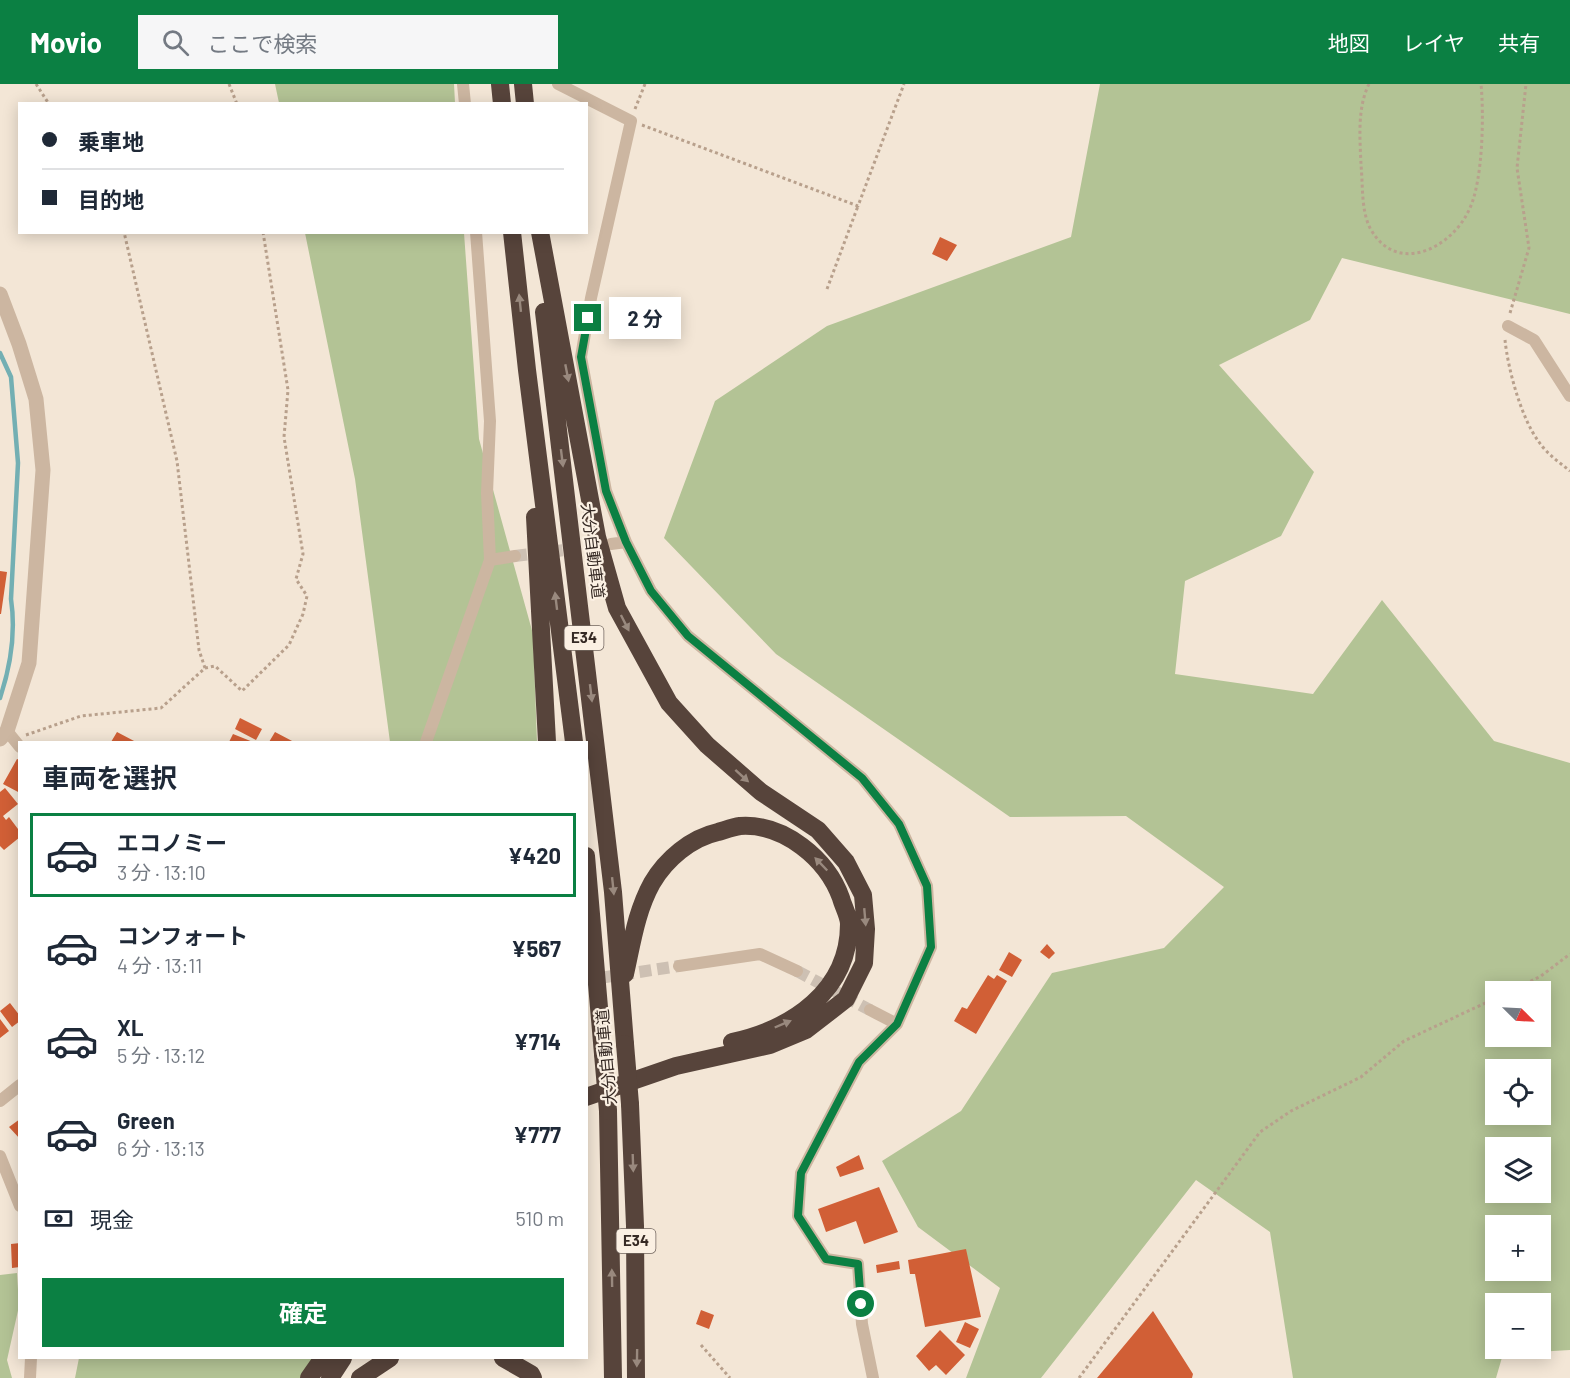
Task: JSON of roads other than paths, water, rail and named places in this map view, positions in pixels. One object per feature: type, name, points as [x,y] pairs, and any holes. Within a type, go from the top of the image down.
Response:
[{"type":"highway","points":[[500,84],[502,102]]},
{"type":"highway","points":[[523,84],[525,102]]},
{"type":"highway","name":"E34","points":[[512,234],[574,741]]},
{"type":"highway","points":[[538,234],[597,537],[617,608],[669,703],[707,745],[761,792],[818,830],[846,862],[863,895],[866,929],[864,963],[846,999],[806,1030],[770,1045],[676,1066],[588,1096]]},
{"type":"highway","name":"大分自動車道","points":[[538,234],[614,892],[620,997],[630,1104],[635,1226],[636,1378]]},
{"type":"highway","points":[[527,370],[546,741]]},
{"type":"highway","points":[[588,1083],[711,1046],[748,1038],[792,1020],[816,1004],[834,982],[844,954],[849,922],[835,881],[822,864],[798,844],[770,829],[741,826],[707,834],[669,860],[653,882],[638,913],[620,997]]},
{"type":"highway","name":"大分自動車道","points":[[588,879],[608,1111],[612,1378]]},
{"type":"highway","points":[[309,1378],[322,1359]]},
{"type":"highway","points":[[330,1378],[342,1359]]},
{"type":"highway","points":[[360,1378],[388,1359]]},
{"type":"highway","points":[[505,1359],[531,1374],[533,1378]]},
{"type":"street","points":[[463,84],[465,102]]},
{"type":"street","points":[[558,84],[631,121],[591,298],[581,357],[606,491],[626,542],[651,591],[688,636],[862,778],[899,824],[927,886],[931,947],[897,1024],[859,1062],[801,1173],[798,1216],[826,1259],[858,1264],[862,1324],[873,1378]]},
{"type":"street","points":[[426,741],[490,560],[487,493],[490,421],[476,234]]},
{"type":"street","points":[[0,294],[20,344],[36,399],[43,470],[29,663],[10,739]]},
{"type":"street","points":[[1508,326],[1534,340],[1570,396]]},
{"type":"street","points":[[611,544],[626,542]]},
{"type":"street","points":[[490,560],[515,556]]},
{"type":"street","points":[[679,966],[760,954],[797,971]]},
{"type":"street","points":[[870,1010],[897,1024]]},
{"type":"street","points":[[0,1101],[18,1087]]},
{"type":"street","points":[[0,1156],[18,1201]]},
{"type":"street","points":[[30,1378],[31,1359]]},
{"type":"waterway","points":[[0,353],[11,377],[18,463],[11,599],[13,637],[10,661],[0,698]]},
{"type":"tunnel","points":[[515,556],[606,545]]},
{"type":"tunnel","points":[[588,980],[679,966]]},
{"type":"tunnel","points":[[797,971],[870,1010]]}]
